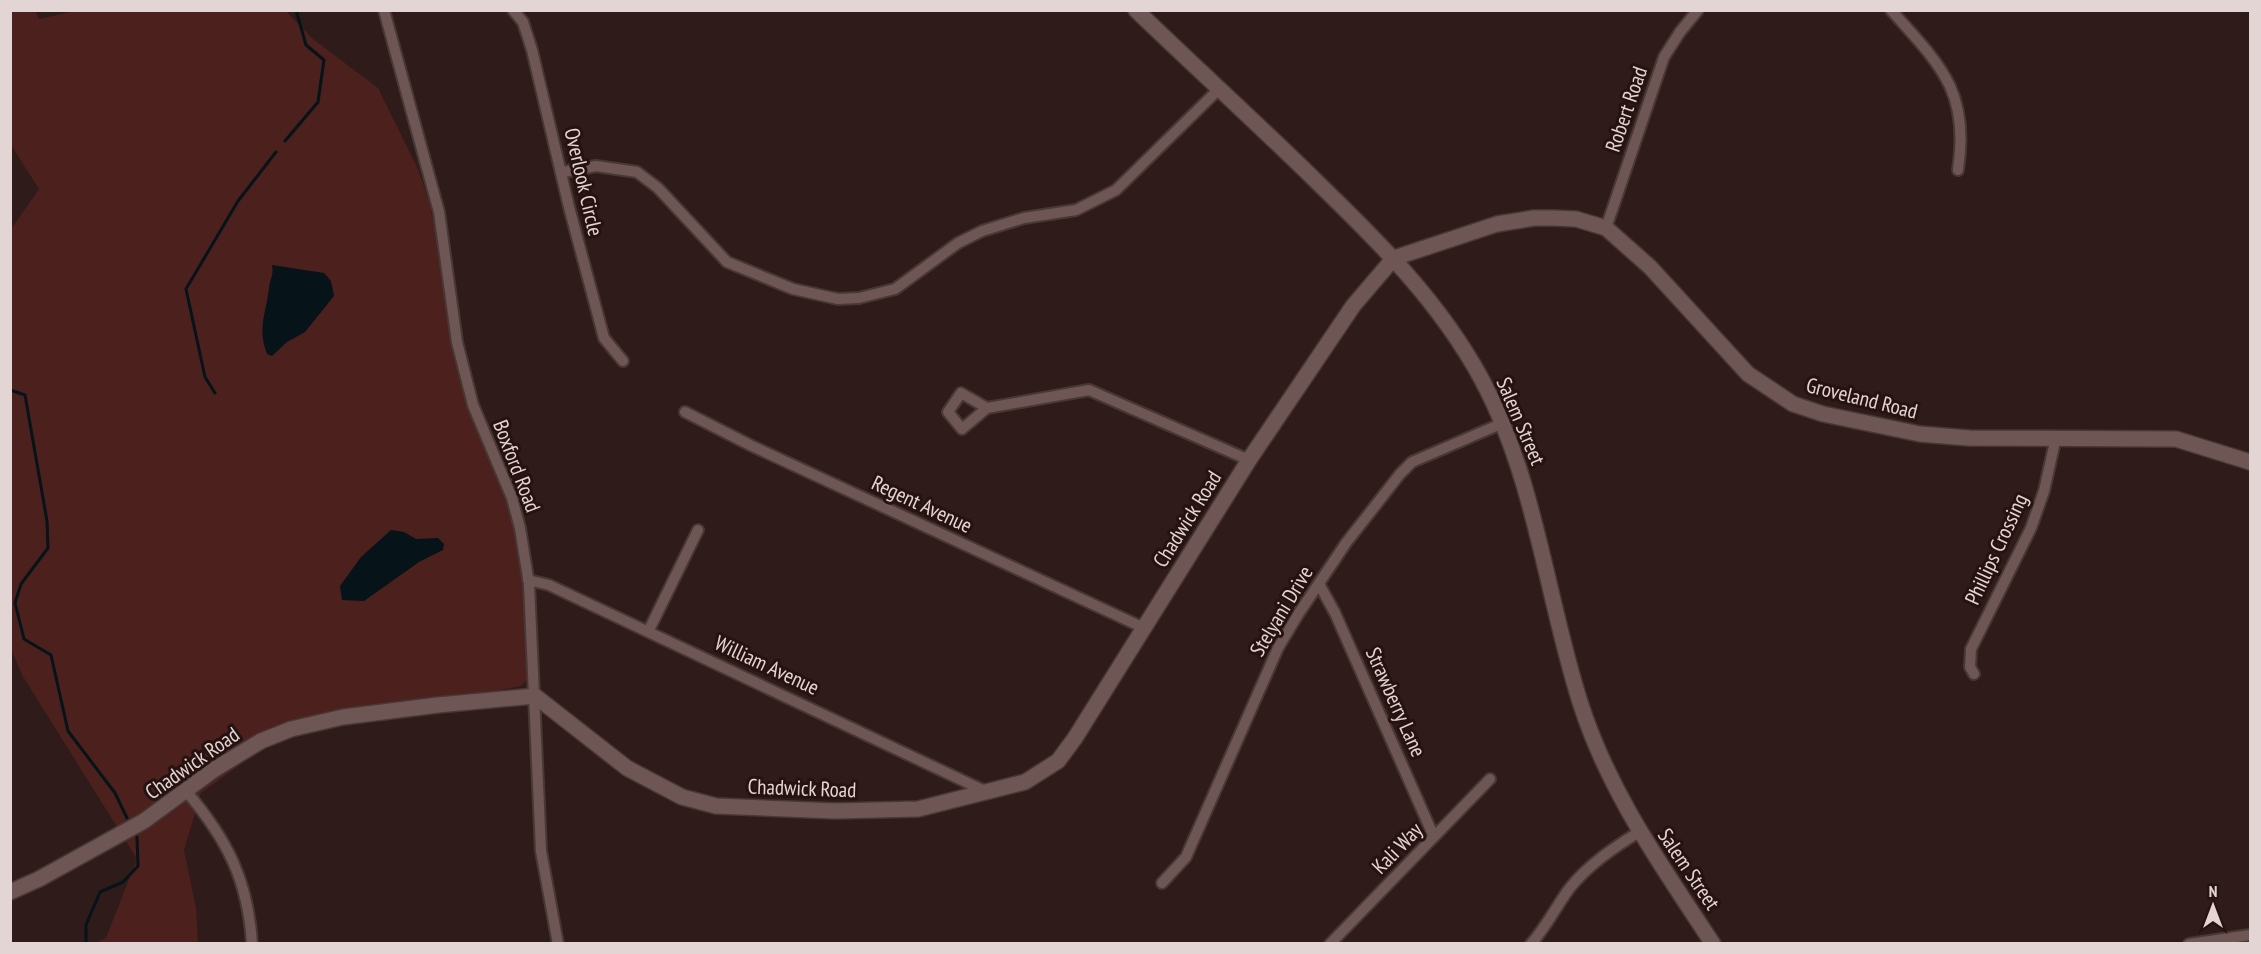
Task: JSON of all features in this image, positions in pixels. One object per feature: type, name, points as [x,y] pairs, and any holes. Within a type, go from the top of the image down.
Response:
[{"type":"main road","name":"Salem Street","points":[[1136,10],[1394,258],[1438,310],[1482,379],[1503,423],[1529,499],[1561,636],[1581,705],[1639,832],[1713,944]]},
{"type":"main road","name":"Groveland Road","points":[[1394,258],[1472,231],[1519,220],[1576,219],[1606,228],[1650,267],[1748,374],[1793,404],[1823,414],[1920,434],[1969,438],[2176,439],[2250,462]]},
{"type":"main road","name":"Chadwick Road","points":[[10,892],[144,821],[215,769],[261,741],[308,724],[438,705],[535,696],[627,768],[682,797],[704,804],[892,811],[933,806],[1025,782],[1058,761],[1075,738],[1249,460],[1341,322],[1394,258]]},
{"type":"street","name":"Boxford Road","points":[[384,10],[439,212],[457,342],[472,405],[512,498],[520,528],[528,580],[541,851],[558,944]]},
{"type":"street","name":"Overlook Circle","points":[[513,10],[523,22],[532,50],[604,338],[623,361]]},
{"type":"street","name":"Robert Road","points":[[1606,228],[1664,57],[1698,10]]},
{"type":"street","points":[[1891,10],[1935,60],[1956,96],[1961,136],[1958,170]]},
{"type":"street","points":[[562,172],[596,166],[637,172],[658,188],[727,262],[770,281],[818,296],[860,298],[895,289],[958,243],[982,231],[1024,218],[1076,210],[1103,199],[1116,190],[1161,148],[1219,89]]},
{"type":"street","points":[[987,408],[1089,390],[1249,460]]},
{"type":"street","name":"Regent Avenue","points":[[685,412],[752,446],[1144,628]]},
{"type":"street","name":"Stelyani Drive","points":[[1162,883],[1186,856],[1278,648],[1319,584],[1378,501],[1412,462],[1503,423]]},
{"type":"street","name":"Phillips Crossing","points":[[1974,674],[1970,667],[1971,649],[2031,528],[2044,492],[2056,437]]},
{"type":"street","points":[[648,632],[698,530]]},
{"type":"street","name":"William Avenue","points":[[528,580],[549,585],[987,792]]},
{"type":"street","name":"Strawberry Lane","points":[[1319,584],[1335,613],[1434,837]]},
{"type":"street","name":"Kali Way","points":[[1330,944],[1490,779]]},
{"type":"street","points":[[186,791],[222,838],[237,867],[250,911],[252,944]]},
{"type":"street","points":[[1531,944],[1570,888],[1606,852],[1639,832]]},
{"type":"street","points":[[2189,944],[2250,935]]},
{"type":"shaded area","points":[[79,10],[286,11],[313,39],[378,88],[418,169],[429,201],[464,393],[509,505],[525,586],[525,640],[529,678],[521,686],[269,731],[259,751],[201,793],[184,850],[196,908],[198,943],[95,943],[106,938],[137,859],[22,675],[11,649],[11,229],[39,189],[11,145],[10,11],[35,11],[39,19]]},
{"type":"shaded area","points":[[272,265],[324,273],[331,281],[334,296],[305,332],[287,342],[272,356],[267,354],[262,329]]},
{"type":"shaded area","points":[[391,530],[404,532],[416,539],[438,538],[444,544],[443,550],[419,562],[364,601],[342,600],[340,586],[361,557]]},
{"type":"waterway","points":[[285,141],[318,102],[324,60],[306,45],[296,10]]},
{"type":"waterway","points":[[215,393],[205,377],[186,289],[238,201],[276,152]]},
{"type":"waterway","points":[[10,390],[25,395],[47,521],[48,548],[21,584],[15,603],[24,639],[51,655],[68,731],[115,793],[127,818]]},
{"type":"waterway","points":[[86,944],[86,925],[100,892],[123,882],[138,866],[137,837]]}]
